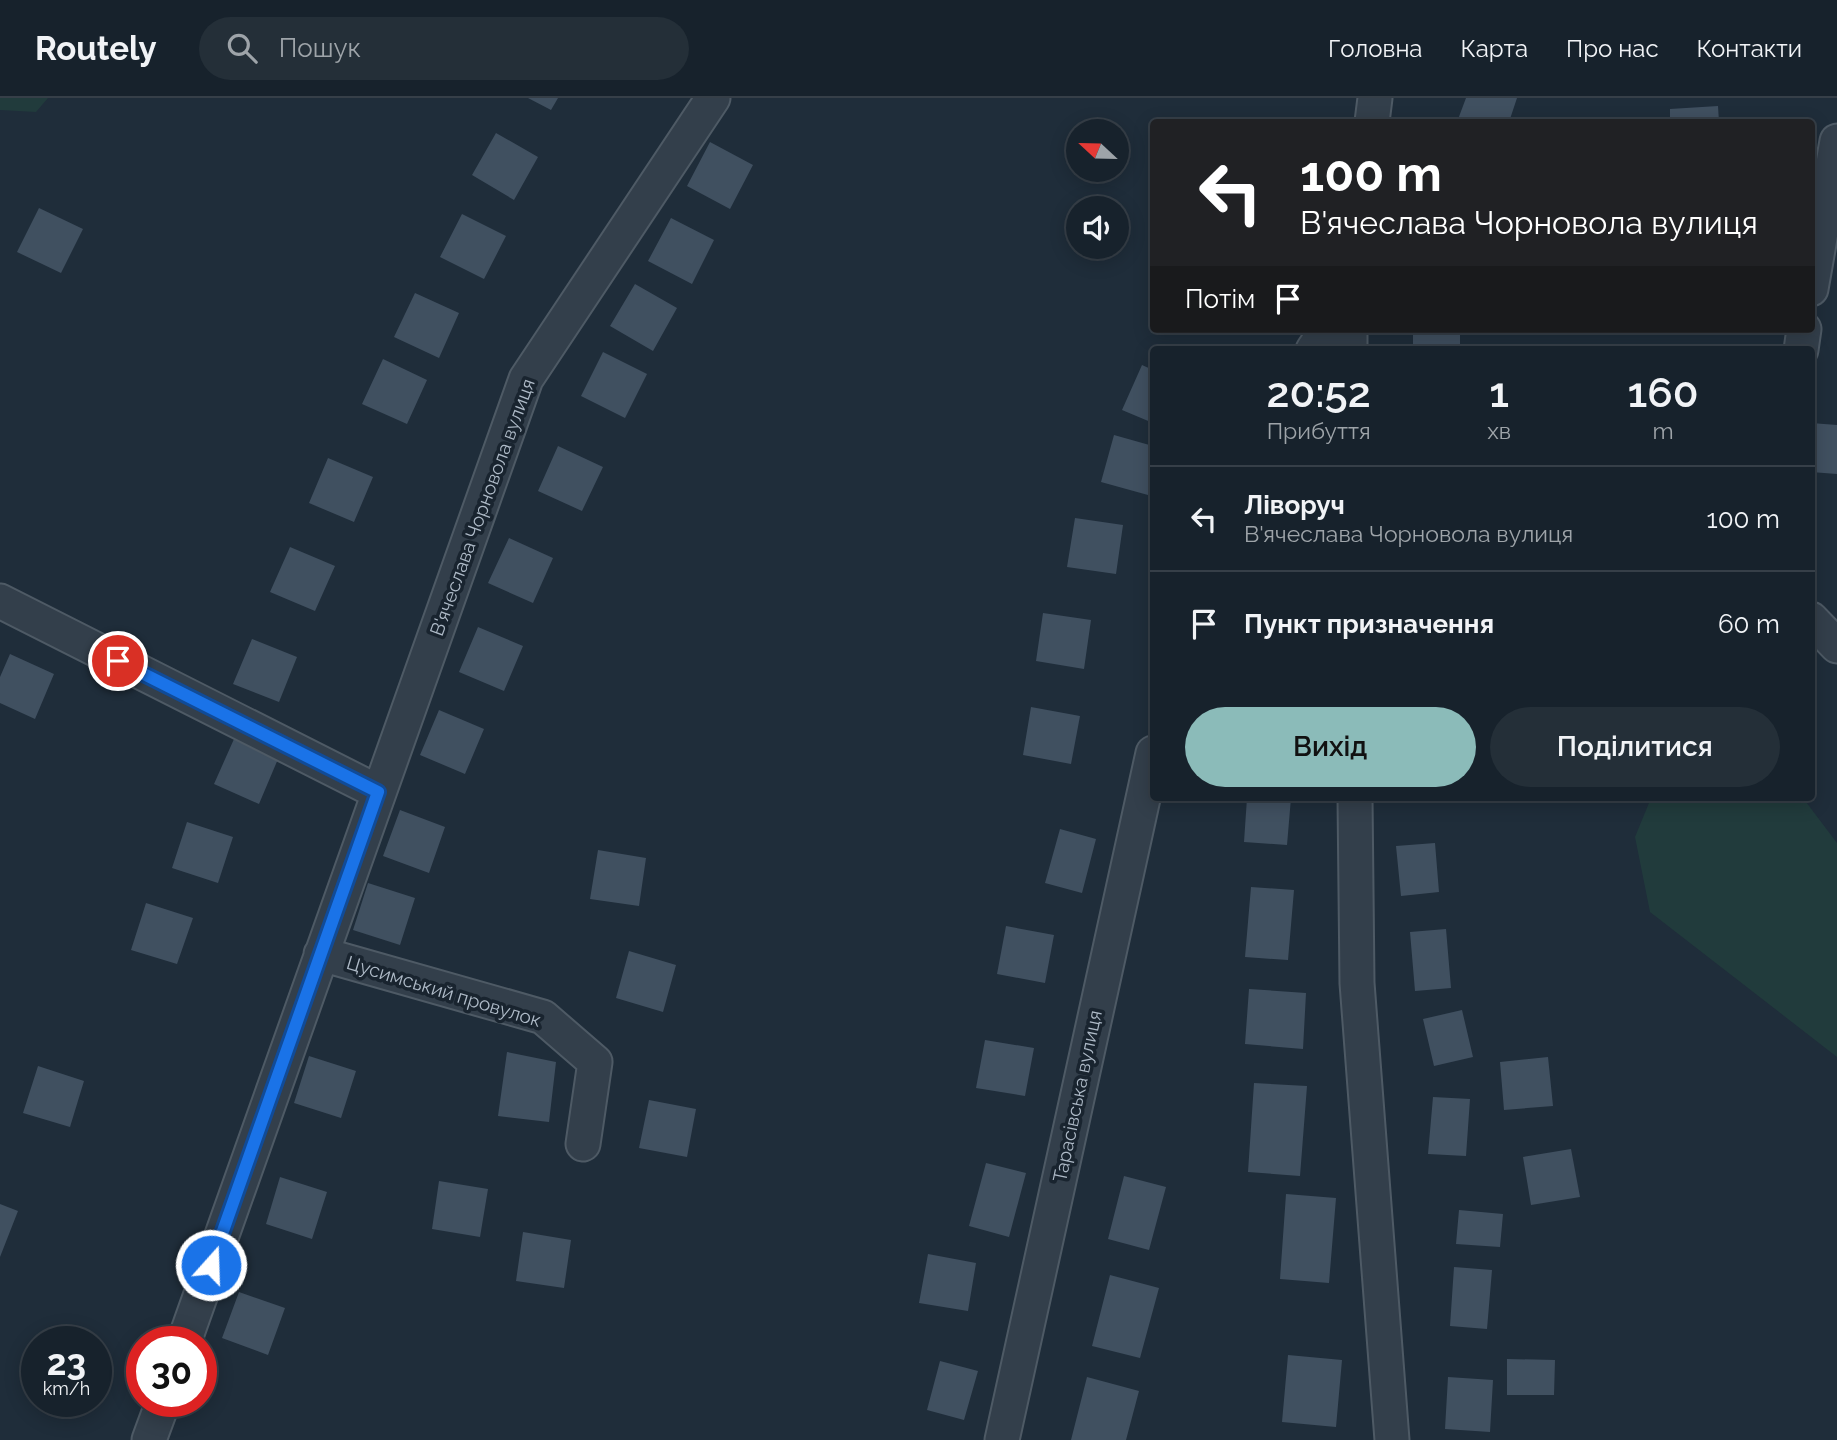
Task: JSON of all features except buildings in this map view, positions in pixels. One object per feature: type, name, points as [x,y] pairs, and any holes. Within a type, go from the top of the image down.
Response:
[{"type":"street","name":"В'ячеслава Чорновола вулиця","points":[[190,1326],[526,379],[713,98]]},
{"type":"street","points":[[1372,119],[1375,98]]},
{"type":"street","points":[[1815,266],[1837,141]]},
{"type":"street","points":[[0,601],[378,792]]},
{"type":"street","points":[[1815,623],[1837,646]]},
{"type":"street","name":"Тарасівська вулиця","points":[[1002,1440],[1150,767]]},
{"type":"street","points":[[1355,801],[1357,983],[1392,1440]]},
{"type":"street","name":"Цусимський провулок","points":[[321,954],[543,1017],[595,1062],[583,1144]]},
{"type":"street","points":[[149,1440],[157,1417]]},
{"type":"green space","points":[[0,98],[48,98],[36,112],[0,110]]},
{"type":"green space","points":[[1650,801],[1805,801],[1837,843],[1837,1057],[1650,912],[1635,837]]},
{"type":"route","points":[[118,661],[378,792],[211,1265]]}]
